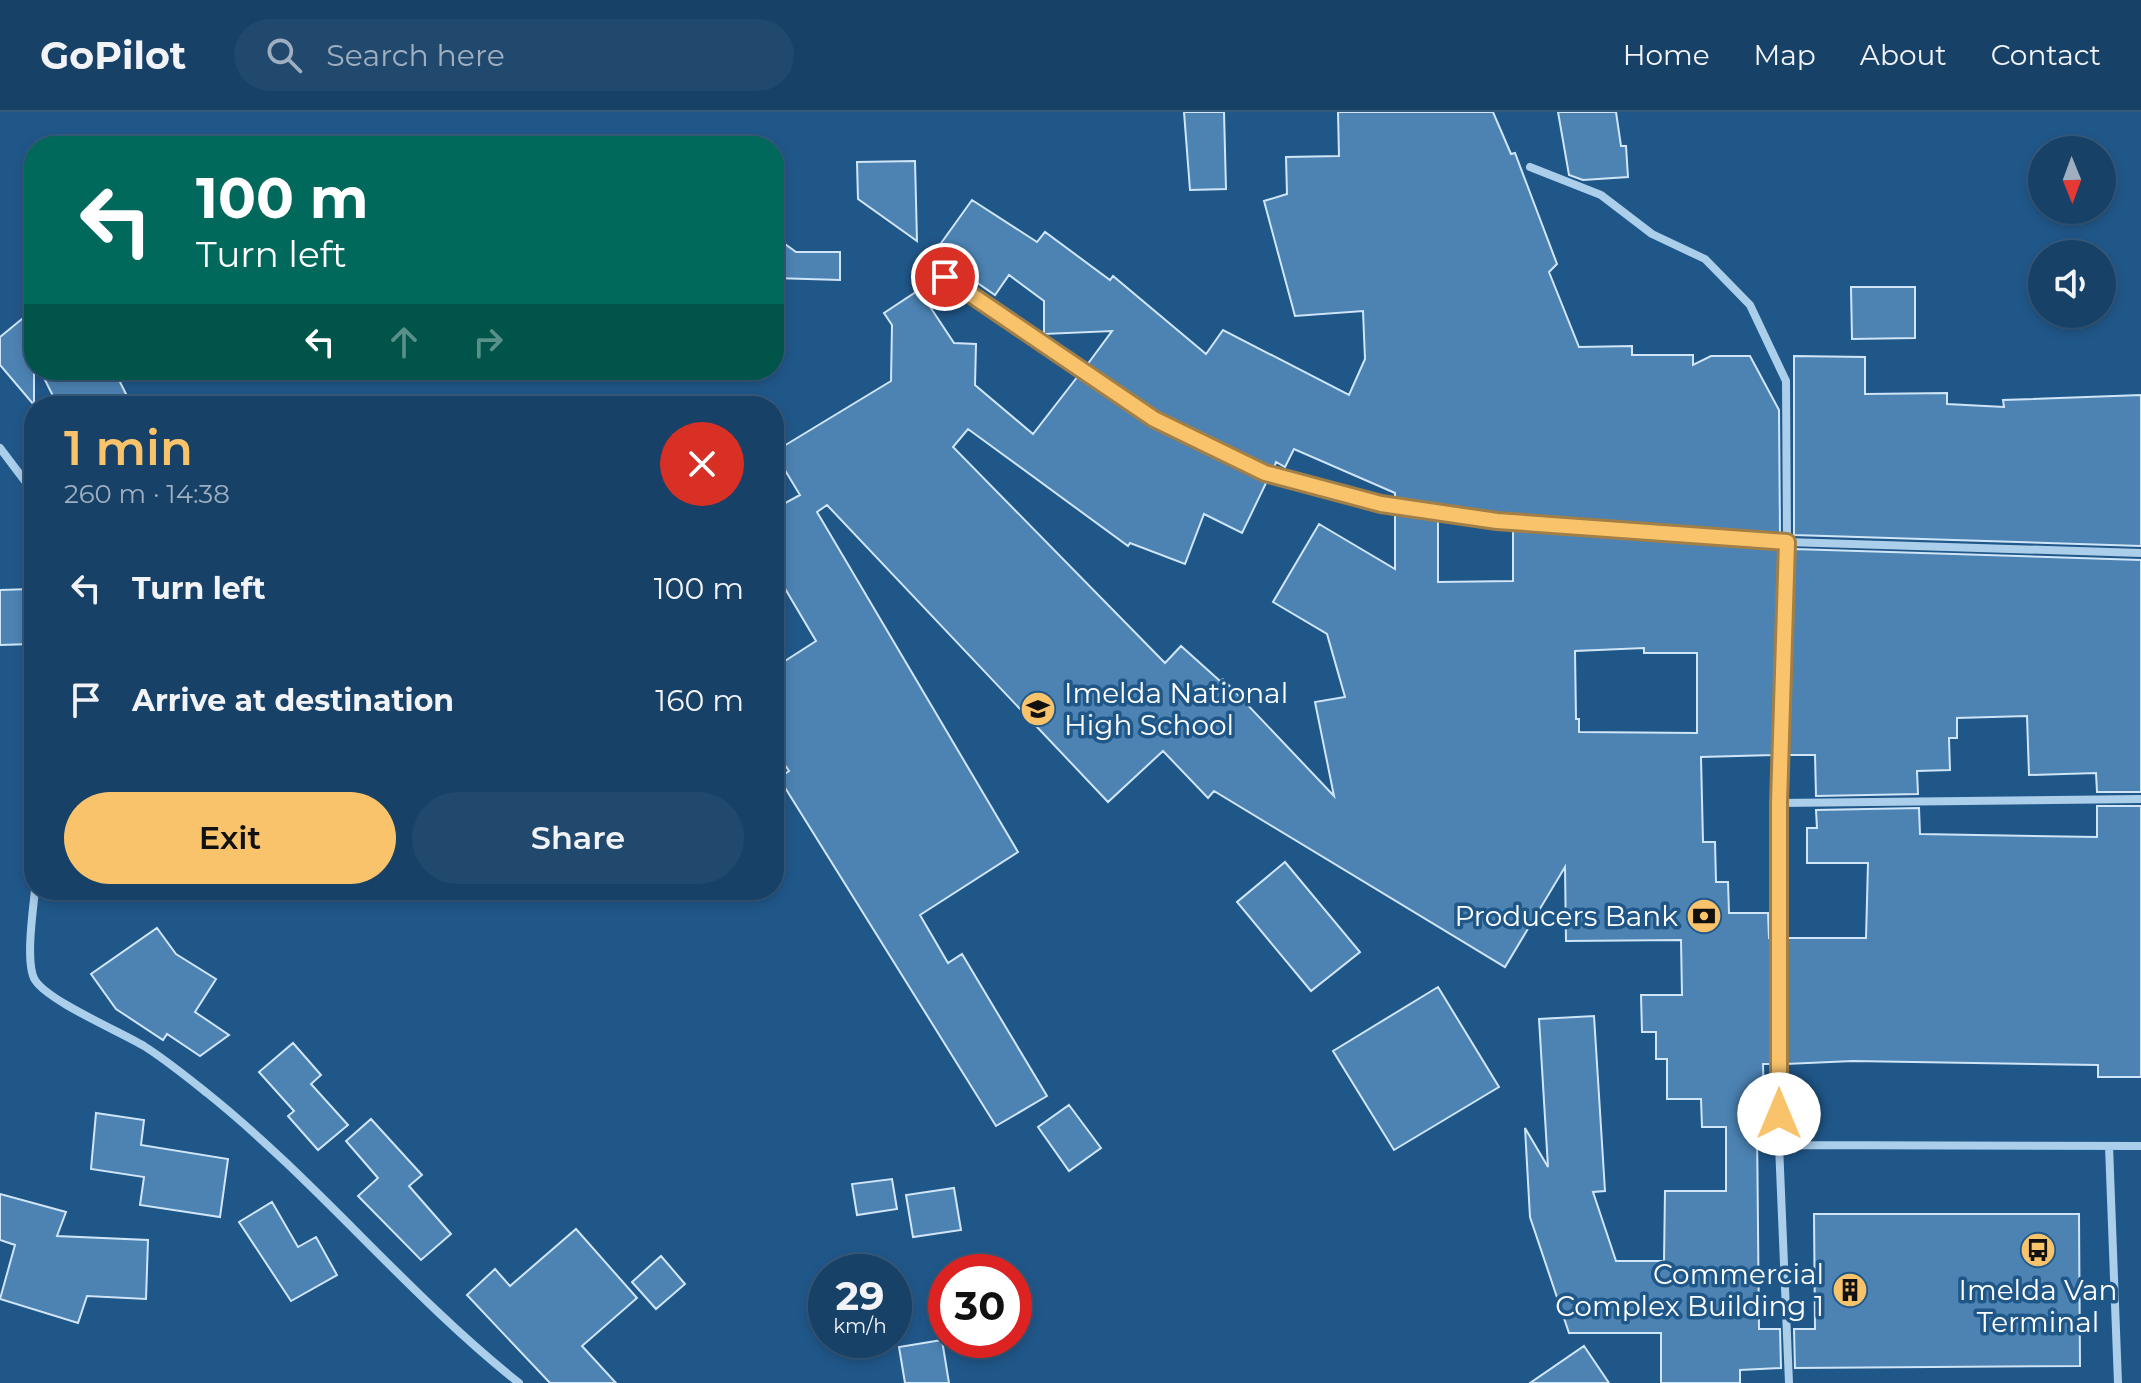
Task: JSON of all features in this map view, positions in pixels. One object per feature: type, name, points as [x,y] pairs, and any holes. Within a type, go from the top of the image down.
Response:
[{"type":"street","points":[[1530,167],[1601,195],[1652,234],[1705,259],[1750,305],[1786,381],[1787,542],[1779,803],[1779,1145],[1789,1383]]},
{"type":"street","points":[[945,277],[1154,419],[1265,473],[1381,504],[1497,521],[1787,542],[2141,553]]},
{"type":"street","points":[[0,448],[24,480]]},
{"type":"street","points":[[1779,803],[2141,799]]},
{"type":"street","points":[[34,900],[30,961],[34,979],[47,993],[145,1047],[207,1093],[286,1161],[426,1300],[519,1383]]},
{"type":"street","points":[[1779,1145],[2141,1146]]},
{"type":"street","points":[[2109,1146],[2118,1383]]},
{"type":"building","points":[[1184,112],[1224,112],[1226,189],[1190,190]]},
{"type":"building","points":[[1338,112],[1493,112],[1511,154],[1515,153],[1557,264],[1549,272],[1579,347],[1632,346],[1632,355],[1693,355],[1693,365],[1711,356],[1750,356],[1779,410],[1780,534],[1498,514],[1395,499],[1395,493],[1294,449],[1285,467],[1276,462],[1274,468],[1267,466],[1158,413],[1087,365],[1112,331],[1044,334],[1044,301],[1009,275],[995,295],[934,253],[972,200],[1037,242],[1045,232],[1110,280],[1113,276],[1206,354],[1223,330],[1349,395],[1365,359],[1363,311],[1295,316],[1264,201],[1287,194],[1286,157],[1339,156]]},
{"type":"building","points":[[1558,112],[1616,112],[1621,146],[1626,146],[1628,177],[1583,180],[1569,175]]},
{"type":"building","points":[[915,161],[917,241],[858,199],[857,162]]},
{"type":"building","points":[[784,243],[796,252],[840,252],[840,280],[784,278]]},
{"type":"building","points":[[1851,287],[1915,287],[1915,338],[1852,339]]},
{"type":"building","points":[[919,290],[954,343],[976,344],[975,385],[1033,434],[1078,376],[1151,425],[1267,481],[1242,533],[1204,514],[1185,564],[1130,543],[1128,546],[968,429],[953,447],[1165,663],[1181,646],[1220,681],[1223,679],[1334,796],[1315,702],[1345,697],[1327,634],[1273,602],[1319,524],[1395,569],[1395,513],[1438,519],[1438,582],[1513,581],[1513,529],[1780,548],[1773,755],[1701,757],[1703,842],[1715,842],[1716,882],[1728,882],[1729,913],[1768,913],[1769,938],[1772,938],[1772,1064],[1763,1064],[1764,1101],[1760,1101],[1760,1126],[1757,1126],[1759,1329],[1780,1329],[1781,1368],[1740,1370],[1740,1383],[1661,1383],[1661,1333],[1569,1333],[1530,1217],[1525,1128],[1548,1167],[1539,1019],[1594,1016],[1605,1191],[1593,1192],[1616,1261],[1664,1261],[1665,1191],[1726,1191],[1726,1127],[1702,1127],[1701,1099],[1667,1099],[1667,1059],[1656,1059],[1656,1032],[1642,1032],[1641,995],[1682,995],[1681,940],[1566,941],[1565,867],[1505,967],[1214,791],[1208,798],[1163,751],[1108,802],[827,505],[817,512],[1018,852],[920,915],[948,963],[962,954],[1047,1096],[996,1126],[784,786],[784,774],[789,771],[784,764],[784,662],[816,641],[784,587],[784,504],[800,495],[784,469],[784,446],[891,381],[892,325],[884,313]],"holes":[[[1644,648],[1644,653],[1697,653],[1697,733],[1579,732],[1575,651]]]},
{"type":"building","points":[[24,317],[24,380],[34,380],[34,396],[26,396],[0,365],[0,337]]},
{"type":"building","points":[[1794,356],[1865,357],[1865,394],[1947,393],[1947,404],[2004,407],[2003,400],[2141,395],[2141,546],[1794,535]]},
{"type":"building","points":[[45,380],[119,380],[127,396],[53,396]]},
{"type":"building","points":[[1794,549],[2141,560],[2141,792],[2097,792],[2096,773],[2029,775],[2027,716],[1957,718],[1957,738],[1949,738],[1950,770],[1917,771],[1918,794],[1816,796],[1815,755],[1787,755]]},
{"type":"building","points":[[24,589],[24,644],[0,645],[0,590]]},
{"type":"building","points":[[2097,806],[2141,806],[2141,1077],[2098,1077],[2098,1065],[1853,1061],[1786,1064],[1786,938],[1866,938],[1868,863],[1807,863],[1807,828],[1817,828],[1816,810],[1919,808],[1920,834],[2097,837]]},
{"type":"building","points":[[1285,862],[1360,952],[1311,991],[1237,902]]},
{"type":"building","points":[[157,928],[176,954],[216,979],[195,1012],[229,1035],[200,1056],[167,1034],[163,1040],[116,1009],[91,974]]},
{"type":"building","points":[[1438,987],[1499,1087],[1394,1150],[1333,1051]]},
{"type":"building","points":[[293,1043],[321,1075],[311,1084],[348,1125],[318,1150],[288,1116],[294,1111],[259,1072]]},
{"type":"building","points":[[1069,1105],[1101,1148],[1069,1171],[1038,1127]]},
{"type":"building","points":[[96,1113],[144,1120],[141,1145],[228,1159],[220,1217],[140,1205],[144,1177],[91,1169]]},
{"type":"building","points":[[371,1119],[422,1175],[409,1186],[451,1234],[421,1260],[358,1196],[378,1178],[346,1141]]},
{"type":"building","points":[[892,1179],[897,1209],[857,1215],[852,1184]]},
{"type":"building","points":[[954,1188],[961,1230],[913,1237],[906,1195]]},
{"type":"building","points":[[0,1194],[66,1212],[57,1236],[148,1240],[146,1299],[87,1296],[78,1323],[0,1299],[15,1245],[0,1240]]},
{"type":"building","points":[[272,1202],[298,1247],[316,1237],[337,1275],[291,1301],[239,1222]]},
{"type":"building","points":[[1814,1214],[2079,1214],[2080,1366],[1795,1368],[1794,1329],[1815,1329]]},
{"type":"building","points":[[576,1229],[637,1298],[582,1346],[616,1383],[550,1383],[467,1295],[495,1269],[510,1286]]},
{"type":"building","points":[[661,1256],[685,1284],[656,1309],[632,1282]]},
{"type":"building","points":[[928,1342],[928,1358],[945,1358],[949,1383],[905,1383],[901,1358],[912,1358],[912,1345]]},
{"type":"building","points":[[1584,1346],[1609,1383],[1530,1383]]},
{"type":"place","name":"Imelda National High School","points":[[1038,709]]},
{"type":"place","name":"Producers Bank","points":[[1704,916]]},
{"type":"place","name":"Imelda Van Terminal","points":[[2038,1250]]},
{"type":"place","name":"Commercial Complex Building 1","points":[[1850,1290]]},
{"type":"route","points":[[945,277],[1154,419],[1265,473],[1381,504],[1497,521],[1787,542],[1779,803],[1779,1114]]}]
